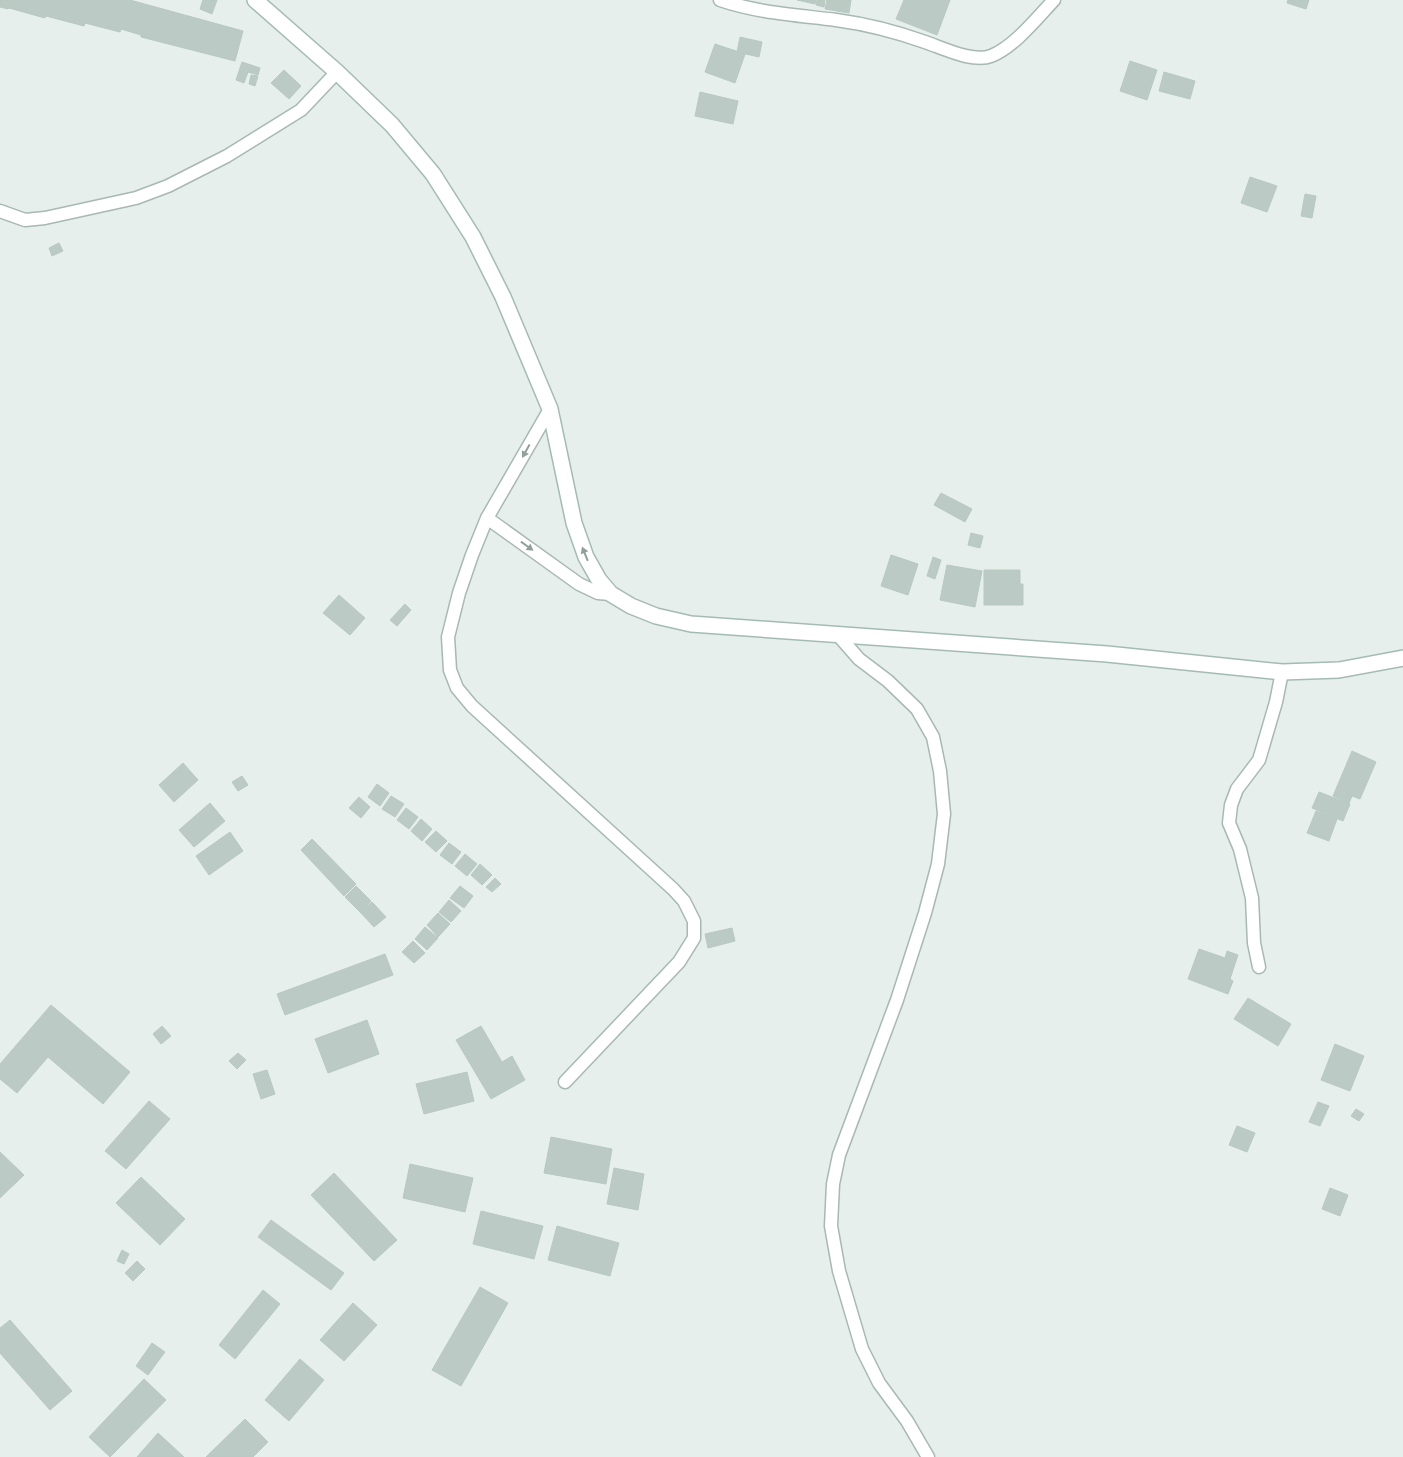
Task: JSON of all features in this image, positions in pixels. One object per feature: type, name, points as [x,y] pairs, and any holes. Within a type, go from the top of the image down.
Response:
[{"type":"street","points":[[255,0],[337,72],[392,125],[438,182],[473,238],[503,297],[550,409],[574,523],[586,557],[599,580],[612,594],[631,606],[656,616],[691,624],[1107,654],[1282,672],[1338,670],[1403,658]]},
{"type":"street","points":[[720,0],[734,5],[780,14],[838,20],[884,30],[950,52],[972,57],[990,56],[1009,45],[1054,0]]},
{"type":"street","points":[[0,211],[25,220],[45,218],[136,198],[168,186],[227,156],[301,110],[337,72]]},
{"type":"street","points":[[550,409],[487,518],[472,555],[459,593],[448,637],[450,670],[457,688],[472,706],[673,889],[684,901],[694,921],[694,938],[679,962],[565,1082]]},
{"type":"street","points":[[487,518],[579,584],[598,593],[612,594]]},
{"type":"street","points":[[838,635],[859,659],[888,681],[917,709],[933,737],[940,771],[944,814],[938,864],[925,913],[897,1000],[839,1155],[833,1184],[831,1226],[839,1271],[862,1349],[880,1383],[907,1421],[928,1457]]},
{"type":"street","points":[[1259,967],[1254,943],[1252,898],[1240,849],[1229,823],[1230,805],[1237,789],[1259,760],[1276,702],[1282,672]]},
{"type":"building","points":[[0,0],[130,0],[243,31],[235,61],[141,37],[141,35],[121,29],[120,32],[85,23],[84,26],[0,7]]},
{"type":"building","points":[[203,0],[217,0],[212,14],[200,9]]},
{"type":"building","points":[[797,0],[816,0],[815,4]]},
{"type":"building","points":[[817,0],[825,0],[824,7],[816,5]]},
{"type":"building","points":[[827,0],[851,0],[849,13],[825,9]]},
{"type":"building","points":[[904,0],[950,0],[937,35],[896,19]]},
{"type":"building","points":[[1288,0],[1309,0],[1306,9],[1287,3]]},
{"type":"building","points":[[740,37],[762,42],[759,57],[737,52]]},
{"type":"building","points":[[715,44],[745,54],[735,83],[705,72]]},
{"type":"building","points":[[1130,61],[1157,70],[1147,100],[1120,91]]},
{"type":"building","points":[[242,62],[260,68],[258,75],[248,72],[244,83],[236,80]]},
{"type":"building","points":[[284,70],[301,86],[289,99],[271,83]]},
{"type":"building","points":[[1164,72],[1195,81],[1190,99],[1159,91]]},
{"type":"building","points":[[251,75],[258,76],[255,86],[249,84]]},
{"type":"building","points":[[700,92],[738,101],[733,124],[695,116]]},
{"type":"building","points":[[1250,177],[1277,186],[1267,212],[1241,203]]},
{"type":"building","points":[[1305,194],[1316,196],[1312,218],[1301,216]]},
{"type":"building","points":[[59,243],[63,251],[52,256],[49,248]]},
{"type":"building","points":[[941,493],[972,509],[965,522],[934,505]]},
{"type":"building","points":[[971,533],[983,536],[980,548],[968,545]]},
{"type":"building","points":[[891,555],[918,564],[908,595],[881,586]]},
{"type":"building","points":[[933,557],[941,560],[935,579],[927,576]]},
{"type":"building","points":[[947,565],[982,571],[975,607],[940,600]]},
{"type":"building","points":[[984,570],[1020,570],[1020,584],[1023,584],[1023,605],[984,605]]},
{"type":"building","points":[[339,595],[365,618],[350,635],[323,613]]},
{"type":"building","points":[[405,604],[411,610],[397,626],[390,620]]},
{"type":"building","points":[[1352,751],[1376,762],[1360,799],[1352,796],[1349,803],[1333,796]]},
{"type":"building","points":[[183,763],[198,780],[174,802],[159,785]]},
{"type":"building","points":[[242,776],[248,785],[238,791],[232,782]]},
{"type":"building","points":[[377,784],[389,793],[380,806],[368,797]]},
{"type":"building","points":[[1319,792],[1350,804],[1343,821],[1312,808]]},
{"type":"building","points":[[391,796],[404,804],[395,817],[382,809]]},
{"type":"building","points":[[359,797],[370,807],[361,818],[349,808]]},
{"type":"building","points":[[210,803],[225,821],[194,847],[179,830]]},
{"type":"building","points":[[406,808],[418,817],[409,829],[397,820]]},
{"type":"building","points":[[1316,811],[1337,819],[1329,841],[1307,833]]},
{"type":"building","points":[[421,819],[432,829],[422,841],[411,831]]},
{"type":"building","points":[[436,831],[447,841],[436,852],[425,842]]},
{"type":"building","points":[[230,832],[243,851],[209,875],[196,856]]},
{"type":"building","points":[[312,839],[356,884],[344,896],[301,850]]},
{"type":"building","points":[[449,843],[461,852],[452,864],[440,855]]},
{"type":"building","points":[[465,854],[477,864],[467,876],[455,866]]},
{"type":"building","points":[[480,864],[492,875],[482,885],[471,875]]},
{"type":"building","points":[[495,878],[501,884],[492,892],[486,887]]},
{"type":"building","points":[[356,886],[371,901],[360,912],[345,897]]},
{"type":"building","points":[[460,886],[473,896],[464,908],[450,898]]},
{"type":"building","points":[[449,900],[461,911],[451,922],[439,912]]},
{"type":"building","points":[[372,902],[386,917],[374,927],[360,912]]},
{"type":"building","points":[[438,913],[450,924],[438,937],[427,925]]},
{"type":"building","points":[[425,927],[438,938],[427,950],[415,939]]},
{"type":"building","points":[[732,928],[735,941],[708,948],[705,934]]},
{"type":"building","points":[[413,941],[425,953],[414,963],[402,952]]},
{"type":"building","points":[[1199,949],[1225,958],[1227,951],[1238,955],[1230,979],[1233,981],[1228,994],[1188,979]]},
{"type":"building","points":[[385,954],[393,975],[285,1015],[277,994]]},
{"type":"building","points":[[1248,998],[1291,1024],[1278,1046],[1234,1019]]},
{"type":"building","points":[[51,1005],[130,1072],[103,1104],[48,1057],[17,1093],[0,1079],[0,1064]]},
{"type":"building","points":[[367,1020],[379,1054],[328,1073],[315,1039]]},
{"type":"building","points":[[162,1026],[171,1036],[161,1044],[153,1034]]},
{"type":"building","points":[[481,1026],[502,1062],[512,1056],[525,1080],[491,1099],[456,1040]]},
{"type":"building","points":[[1335,1044],[1364,1056],[1350,1091],[1321,1080]]},
{"type":"building","points":[[238,1053],[246,1060],[237,1069],[229,1061]]},
{"type":"building","points":[[267,1070],[275,1094],[261,1099],[253,1074]]},
{"type":"building","points":[[467,1072],[474,1101],[424,1114],[416,1084]]},
{"type":"building","points":[[149,1101],[170,1119],[126,1169],[105,1151]]},
{"type":"building","points":[[1318,1102],[1329,1106],[1320,1126],[1309,1122]]},
{"type":"building","points":[[1356,1109],[1364,1114],[1359,1121],[1351,1116]]},
{"type":"building","points":[[1237,1126],[1255,1133],[1247,1152],[1229,1145]]},
{"type":"building","points":[[551,1137],[612,1149],[606,1184],[544,1173]]},
{"type":"building","points":[[0,1152],[24,1175],[0,1198]]},
{"type":"building","points":[[410,1164],[473,1178],[465,1212],[403,1198]]},
{"type":"building","points":[[614,1168],[644,1174],[638,1210],[607,1204]]},
{"type":"building","points":[[334,1173],[397,1240],[374,1261],[311,1195]]},
{"type":"building","points":[[141,1177],[185,1219],[160,1245],[116,1203]]},
{"type":"building","points":[[1330,1188],[1348,1195],[1340,1216],[1322,1209]]},
{"type":"building","points":[[481,1211],[543,1226],[534,1259],[473,1244]]},
{"type":"building","points":[[271,1220],[344,1273],[331,1290],[258,1237]]},
{"type":"building","points":[[557,1226],[619,1243],[610,1276],[548,1260]]},
{"type":"building","points":[[122,1250],[129,1254],[124,1264],[117,1261]]},
{"type":"building","points":[[137,1261],[145,1269],[133,1281],[125,1273]]},
{"type":"building","points":[[480,1287],[508,1303],[461,1386],[432,1370]]},
{"type":"building","points":[[263,1290],[280,1304],[235,1359],[219,1345]]},
{"type":"building","points":[[353,1303],[377,1325],[344,1361],[320,1340]]},
{"type":"building","points":[[10,1320],[72,1391],[50,1410],[0,1353],[0,1328]]},
{"type":"building","points":[[152,1343],[165,1352],[148,1375],[136,1366]]},
{"type":"building","points":[[300,1359],[324,1380],[289,1421],[265,1400]]},
{"type":"building","points":[[144,1379],[166,1400],[110,1457],[89,1437]]},
{"type":"building","points":[[245,1419],[268,1442],[253,1457],[206,1457]]},
{"type":"building","points":[[158,1433],[184,1457],[137,1457]]}]
